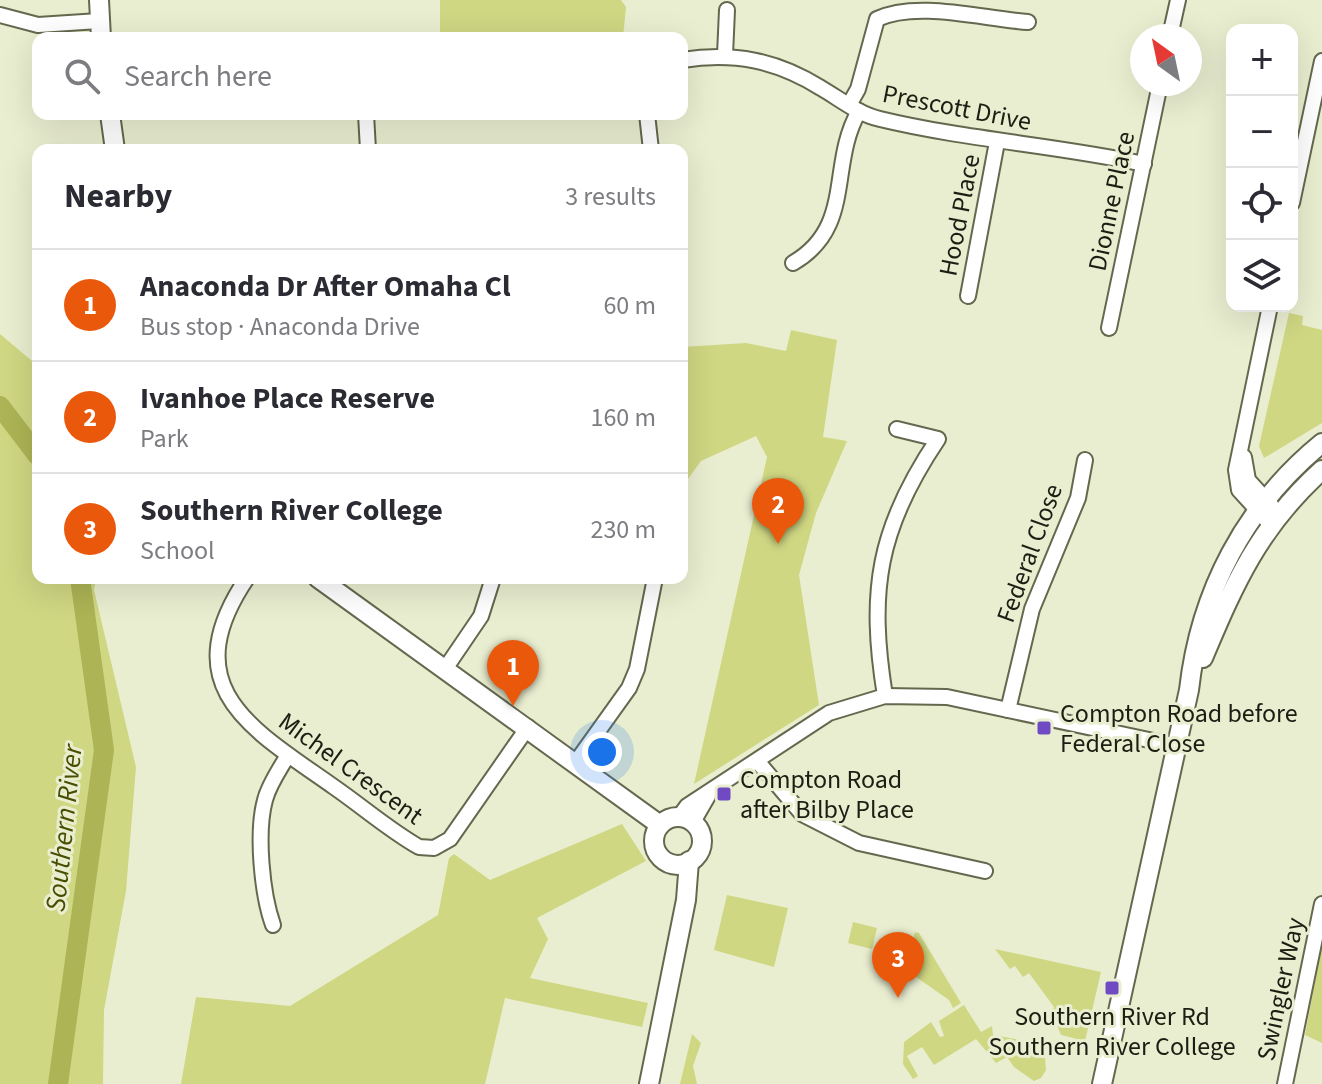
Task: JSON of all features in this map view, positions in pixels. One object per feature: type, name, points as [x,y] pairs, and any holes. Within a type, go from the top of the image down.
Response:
[{"type":"main road","points":[[99,0],[100,30]]},
{"type":"main road","points":[[111,120],[114,144]]},
{"type":"main road","points":[[1105,1084],[1189,690],[1193,656],[1213,589],[1260,504],[1322,443]]},
{"type":"main road","points":[[1189,690],[1235,580],[1274,518],[1322,470]]},
{"type":"main road","points":[[326,584],[576,762],[629,804],[657,832],[658,854],[682,863]]},
{"type":"main road","points":[[649,1084],[686,900],[682,863],[701,843],[686,820],[657,832]]},
{"type":"street","points":[[1173,24],[1178,0]]},
{"type":"street","points":[[793,263],[817,247],[828,228],[840,186],[845,136],[877,19],[892,12],[915,9],[1028,22]]},
{"type":"street","points":[[725,55],[727,10]]},
{"type":"street","points":[[0,15],[38,25],[100,30]]},
{"type":"street","name":"Prescott Drive","points":[[688,59],[725,55],[779,66],[854,108],[883,120],[997,142],[1066,148],[1144,164]]},
{"type":"street","points":[[1298,175],[1322,61]]},
{"type":"street","name":"Dionne Place","points":[[1109,328],[1158,96]]},
{"type":"street","points":[[366,120],[368,144]]},
{"type":"street","points":[[648,120],[650,144]]},
{"type":"street","name":"Hood Place","points":[[968,296],[997,142]]},
{"type":"street","points":[[1269,312],[1236,484],[1274,518]]},
{"type":"street","points":[[885,696],[875,602],[882,554],[921,464],[938,439],[897,429]]},
{"type":"street","name":"Federal Close","points":[[1008,710],[1032,609],[1078,498],[1085,460]]},
{"type":"street","name":"Michel Crescent","points":[[244,584],[221,628],[220,682],[235,712],[288,755],[419,847],[434,848],[450,839],[528,727]]},
{"type":"street","points":[[445,669],[481,616],[491,584]]},
{"type":"street","points":[[576,762],[629,688],[637,669],[654,584]]},
{"type":"street","points":[[686,820],[687,806],[829,713],[885,696],[917,694],[947,697],[1177,746]]},
{"type":"street","points":[[273,925],[264,900],[263,817],[265,800],[288,755]]},
{"type":"street","points":[[758,762],[802,814],[859,843],[985,871]]},
{"type":"street","name":"Swingler Way","points":[[1285,1084],[1322,904]]},
{"type":"green space","points":[[440,0],[621,0],[626,7],[624,32],[440,32]]},
{"type":"green space","points":[[1289,313],[1303,316],[1302,325],[1322,330],[1322,423],[1264,458],[1259,446]]},
{"type":"green space","points":[[791,330],[837,340],[823,437],[847,441],[816,513],[799,575],[819,705],[694,784],[767,457],[756,436],[701,461],[688,479],[688,347],[746,343],[786,351]]},
{"type":"green space","points":[[0,334],[32,361],[32,584],[95,584],[136,767],[126,891],[104,1010],[103,1084],[0,1084]]},
{"type":"green space","points":[[622,824],[646,861],[537,918],[548,939],[530,978],[648,1003],[642,1027],[505,998],[485,1084],[181,1084],[196,997],[290,1006],[438,915],[449,858],[454,854],[490,880]]},
{"type":"green space","points":[[727,895],[788,908],[774,967],[714,950]]},
{"type":"green space","points":[[853,922],[877,928],[872,949],[848,943]]},
{"type":"green space","points":[[915,932],[919,933],[961,1003],[953,1008],[949,1000],[906,970],[898,974],[893,965],[909,955]]},
{"type":"green space","points":[[1322,945],[1322,1043],[1305,1035]]},
{"type":"green space","points":[[995,949],[1101,972],[1085,1041],[1061,1035],[1052,1013],[1054,1007],[1029,973],[1023,977],[1015,966],[1010,969]]},
{"type":"green space","points":[[964,1005],[981,1032],[992,1026],[993,1035],[1027,1041],[1045,1058],[1046,1070],[1041,1078],[1034,1081],[1014,1067],[1007,1057],[996,1063],[976,1039],[934,1065],[922,1047],[907,1056],[918,1076],[913,1079],[903,1064],[904,1042],[931,1022],[940,1037],[944,1036],[939,1021]]},
{"type":"green space","points":[[692,1034],[701,1043],[693,1066],[697,1084],[680,1084]]},
{"type":"waterway","name":"Southern River","points":[[0,406],[32,448]]},
{"type":"waterway","name":"Southern River","points":[[58,1084],[104,750],[81,584]]},
{"type":"place","name":"Ivanhoe Place Reserve","points":[[778,544]]},
{"type":"place","name":"Anaconda Dr After Omaha Cl","points":[[513,706]]},
{"type":"place","name":"Compton Road before Federal Close","points":[[1044,728]]},
{"type":"place","name":"Compton Road after Bilby Place","points":[[724,794]]},
{"type":"place","name":"Southern River Rd Southern River College","points":[[1112,988]]},
{"type":"place","name":"Southern River College","points":[[898,998]]}]
